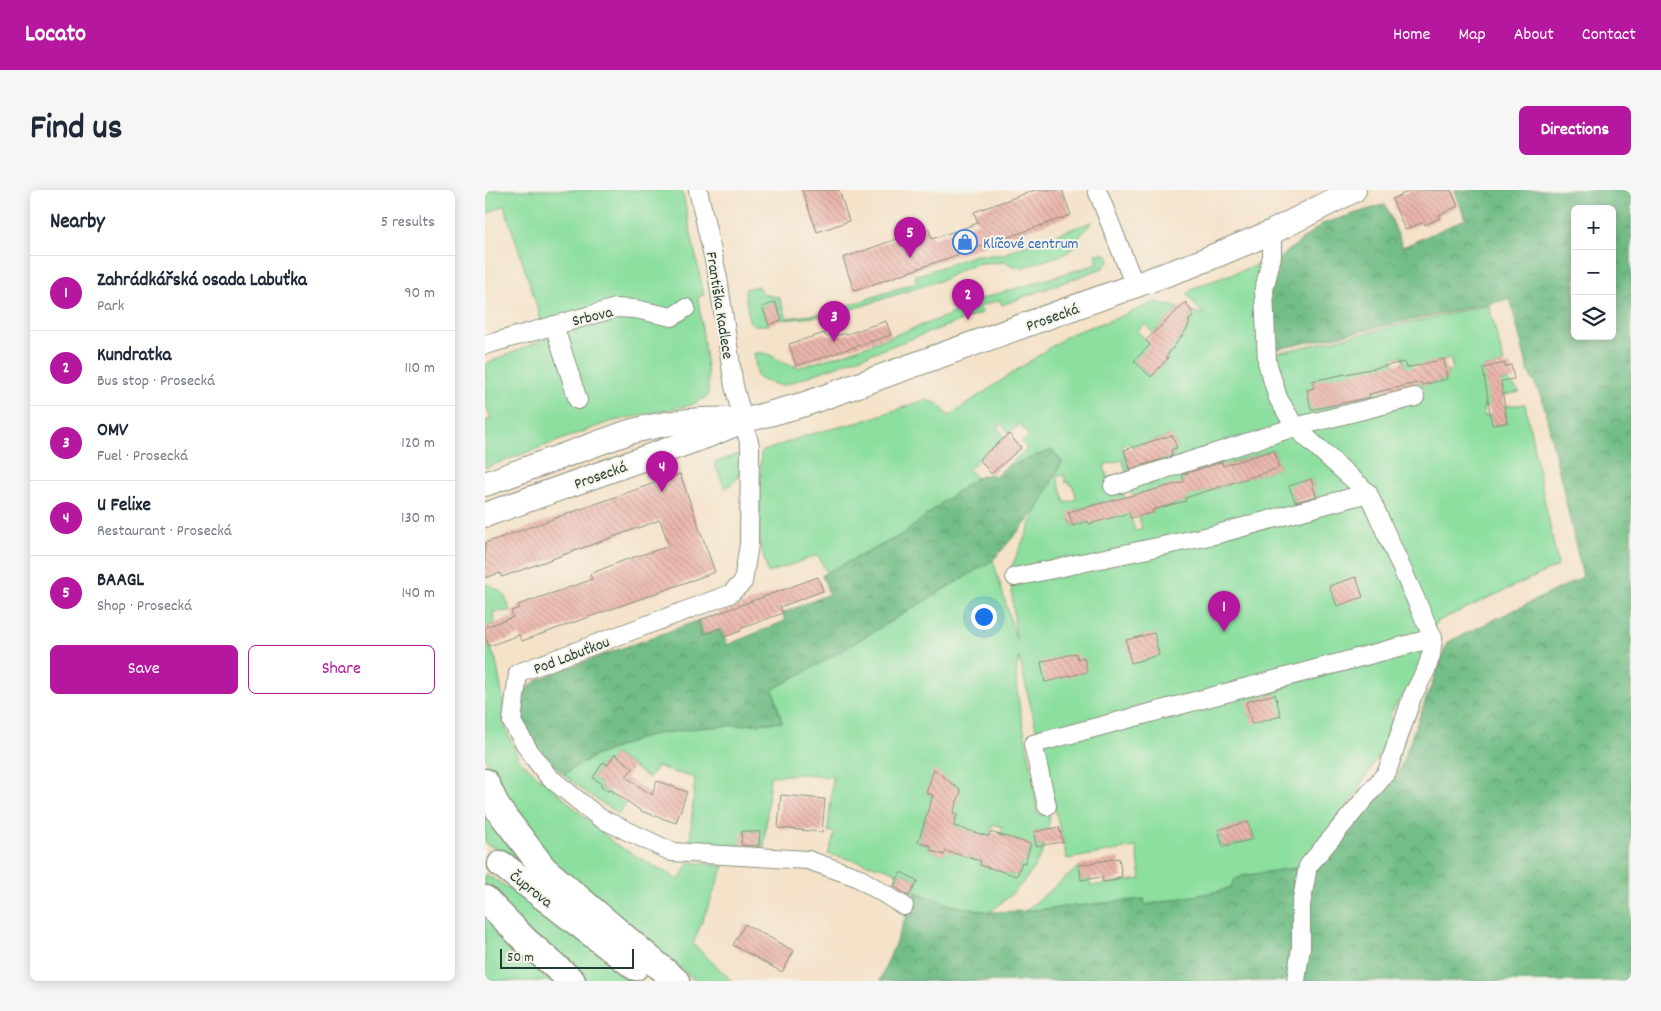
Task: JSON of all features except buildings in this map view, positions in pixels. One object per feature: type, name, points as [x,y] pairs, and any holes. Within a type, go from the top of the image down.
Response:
[{"type":"main road","name":"Prosecká","points":[[485,515],[709,435],[743,421],[805,404],[1195,264],[1272,232],[1354,190]]},
{"type":"main road","name":"Prosecká","points":[[485,484],[650,426],[695,420],[743,421]]},
{"type":"main road","name":"Čuprova","points":[[485,782],[498,809],[544,869],[676,981]]},
{"type":"main road","name":"Čuprova","points":[[493,860],[647,956]]},
{"type":"main road","name":"Čuprova","points":[[493,860],[652,981]]},
{"type":"main road","points":[[485,899],[525,940],[572,981]]},
{"type":"street","name":"Františka Kadlece","points":[[698,190],[718,278],[734,386],[743,421]]},
{"type":"street","points":[[1097,190],[1135,286]]},
{"type":"street","points":[[1272,232],[1272,256],[1264,290],[1267,362],[1278,398],[1295,426],[1368,493],[1433,638],[1428,662],[1412,698],[1387,772],[1308,866],[1301,905],[1301,946],[1296,981]]},
{"type":"street","name":"Srbova","points":[[485,344],[616,308],[635,309],[672,317],[686,308]]},
{"type":"street","name":"Srbova","points":[[554,325],[579,400]]},
{"type":"street","points":[[1113,486],[1295,426],[1415,397]]},
{"type":"street","name":"Pod Labuťkou","points":[[743,421],[750,446],[749,544],[743,582],[730,594],[518,674],[512,722],[531,754],[549,777],[600,818],[672,852],[808,860],[857,877],[904,906]]},
{"type":"street","points":[[1015,577],[1214,535],[1368,493]]},
{"type":"street","points":[[1047,806],[1033,744],[1433,638]]},
{"type":"green space","points":[[485,190],[682,190],[704,295],[698,297],[708,376],[708,396],[691,405],[609,422],[485,468],[485,421],[491,419],[485,403],[485,364],[545,339],[539,312],[504,205],[485,215]]},
{"type":"green space","points":[[1455,190],[1631,190],[1631,981],[1303,981],[1308,903],[1313,870],[1351,821],[1398,773],[1448,642],[1583,577],[1542,397],[1529,373],[1510,299],[1272,350],[1267,294],[1277,260],[1322,224],[1385,204],[1403,247],[1465,219]]},
{"type":"green space","points":[[1092,222],[1075,242],[1077,245],[1065,254],[1021,268],[1005,262],[980,263],[966,267],[945,279],[834,315],[782,320],[775,302],[762,307],[769,325],[753,325],[749,321],[746,289],[758,286],[764,293],[779,297],[787,318],[826,313],[917,282],[915,276],[976,255],[1002,255]]},
{"type":"green space","points":[[1102,253],[1108,255],[1110,259],[1103,268],[1002,305],[1000,300],[980,306],[982,313],[782,386],[757,377],[754,353],[766,354],[797,368],[844,354],[947,316],[980,299],[1098,264],[1095,254]]},
{"type":"green space","points":[[1265,262],[1272,354],[1489,305],[1504,364],[1483,368],[1487,384],[1508,380],[1520,392],[1503,395],[1489,406],[1483,408],[1484,416],[1491,415],[1493,425],[1507,423],[1505,406],[1525,404],[1558,566],[1436,622],[1422,667],[1389,715],[1396,725],[1355,795],[1300,867],[1242,876],[1231,887],[1220,891],[1145,905],[1144,899],[1025,911],[1079,867],[1081,880],[1090,879],[1091,886],[1141,879],[1136,847],[1067,859],[1019,657],[1017,692],[1034,780],[1037,813],[1050,816],[1048,829],[1034,832],[1036,846],[1045,845],[1036,865],[1023,883],[990,912],[953,906],[916,893],[912,898],[909,896],[918,881],[901,872],[894,886],[897,873],[828,854],[835,833],[828,831],[833,777],[805,774],[770,776],[764,848],[759,847],[759,832],[743,831],[742,846],[690,842],[695,778],[657,766],[649,778],[615,754],[608,765],[603,762],[593,778],[601,783],[601,787],[626,804],[619,814],[564,775],[595,756],[650,735],[699,728],[782,722],[773,689],[826,660],[993,560],[1016,639],[1010,570],[1037,510],[1062,462],[1052,450],[1006,467],[1027,449],[1022,442],[1029,436],[1020,424],[1009,433],[1002,424],[997,427],[1005,437],[969,469],[976,478],[905,533],[827,573],[818,555],[768,573],[759,540],[761,452],[807,435],[860,422],[925,400],[937,403],[949,416],[1070,334],[1156,302],[1179,308],[1153,333],[1145,324],[1137,331],[1152,346],[1140,359],[1138,357],[1134,361],[1151,377],[1168,359],[1166,357],[1189,324],[1191,311],[1204,315],[1187,295],[1193,288]],"holes":[[[1402,355],[1409,384],[1399,387],[1392,358]],[[1450,358],[1453,370],[1446,372],[1447,379],[1422,385],[1418,366]],[[1312,382],[1344,402],[1311,410],[1307,390],[1314,388]],[[1172,435],[1177,448],[1171,450],[1173,457],[1130,470],[1122,446],[1130,443],[1132,447]],[[1274,450],[1279,468],[1236,481],[1231,463]],[[1123,460],[1126,473],[1107,478],[1104,465]],[[1221,462],[1228,485],[1188,496],[1183,480],[1194,475],[1193,471]],[[1064,475],[1066,483],[1069,482],[1073,486],[1077,499],[1065,503],[1057,477]],[[1311,479],[1317,500],[1296,506],[1291,491],[1302,487],[1301,482]],[[1130,487],[1142,528],[1135,531],[1122,489]],[[1184,493],[1186,501],[1152,510],[1153,512],[1137,494]],[[1102,502],[1103,504],[1088,521],[1073,526],[1069,516],[1075,513],[1074,510]],[[926,793],[959,796],[949,801]],[[943,810],[957,814],[954,826],[966,830],[944,855],[930,850],[931,846],[918,842],[926,817],[939,821]],[[1248,822],[1253,839],[1223,847],[1218,831]],[[993,824],[1003,827],[1000,835],[1028,843],[1027,848],[1030,849],[1025,862],[1022,862],[1017,876],[980,865]]]},
{"type":"green space","points":[[1052,450],[1062,462],[1037,510],[993,560],[826,660],[773,689],[782,722],[699,728],[650,735],[596,755],[564,775],[525,734],[520,715],[522,693],[536,681],[700,620],[704,634],[713,631],[717,614],[727,645],[785,621],[783,613],[829,594],[822,575],[905,533],[976,478],[991,474],[995,477],[1006,467]]},
{"type":"green space","points":[[739,454],[741,469],[739,474],[734,482],[725,488],[714,463]]},
{"type":"green space","points":[[485,583],[503,593],[511,611],[493,612],[495,624],[485,627]]},
{"type":"green space","points":[[485,637],[496,660],[503,699],[503,722],[522,763],[615,844],[679,880],[689,862],[724,866],[693,944],[732,981],[696,981],[553,863],[530,833],[503,792],[485,757]]},
{"type":"green space","points":[[485,807],[519,857],[515,859],[485,843]]},
{"type":"green space","points":[[1300,867],[1291,964],[1285,981],[880,981],[916,892],[953,906],[990,912],[1025,911],[1144,899],[1145,905],[1220,891],[1231,887],[1234,880],[1242,876]]},
{"type":"green space","points":[[485,874],[545,909],[640,981],[485,981]]},
{"type":"place","name":"Klíčové centrum","points":[[965,242]]},
{"type":"place","name":"BAAGL","points":[[910,258]]},
{"type":"place","name":"Kundratka","points":[[968,320]]},
{"type":"place","name":"OMV","points":[[834,342]]},
{"type":"place","name":"U Felixe","points":[[662,492]]},
{"type":"place","name":"Zahrádkářská osada Labuťka","points":[[1224,632]]}]
